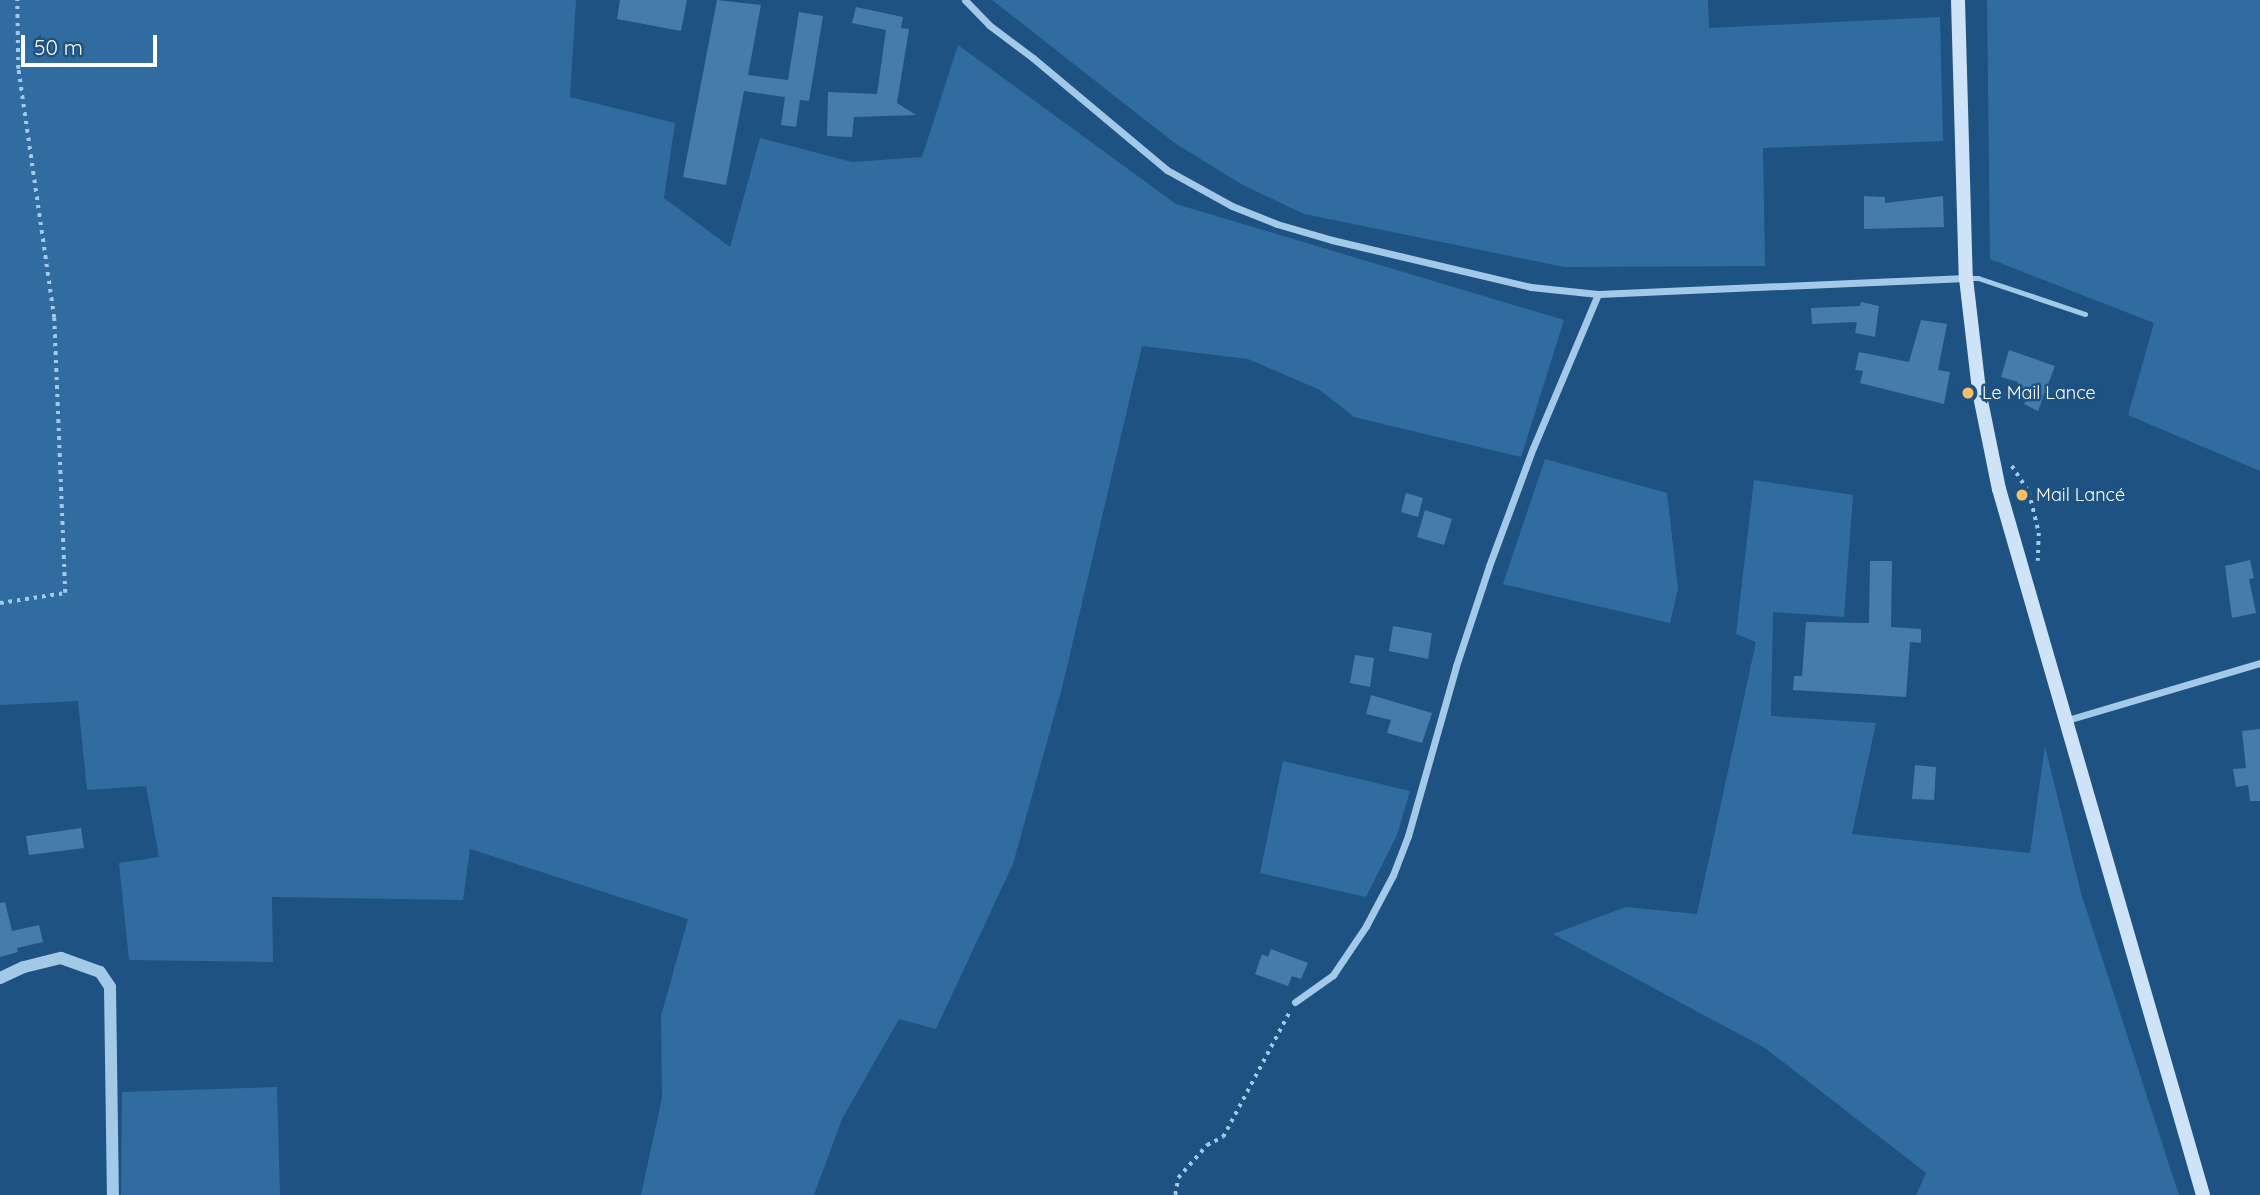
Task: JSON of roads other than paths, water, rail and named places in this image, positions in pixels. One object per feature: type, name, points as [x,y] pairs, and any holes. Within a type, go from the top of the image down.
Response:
[{"type":"main road","points":[[1958,0],[1966,278],[1979,391],[1999,489],[2203,1195]]},
{"type":"street","points":[[965,0],[989,25],[1033,58],[1167,170],[1233,206],[1277,224],[1332,240],[1531,287],[1598,295],[1966,278]]},
{"type":"street","points":[[1295,1002],[1333,975],[1366,926],[1393,875],[1408,836],[1455,666],[1489,566],[1533,448],[1598,295]]},
{"type":"street","points":[[2064,721],[2260,663]]},
{"type":"street","points":[[0,978],[24,967],[61,958],[100,972],[110,987],[114,1195]]},
{"type":"lane","points":[[1966,278],[1978,278],[2085,314]]},
{"type":"place","name":"Le Mail Lance","points":[[1968,393]]},
{"type":"place","name":"Mail Lancé","points":[[2022,495]]}]
